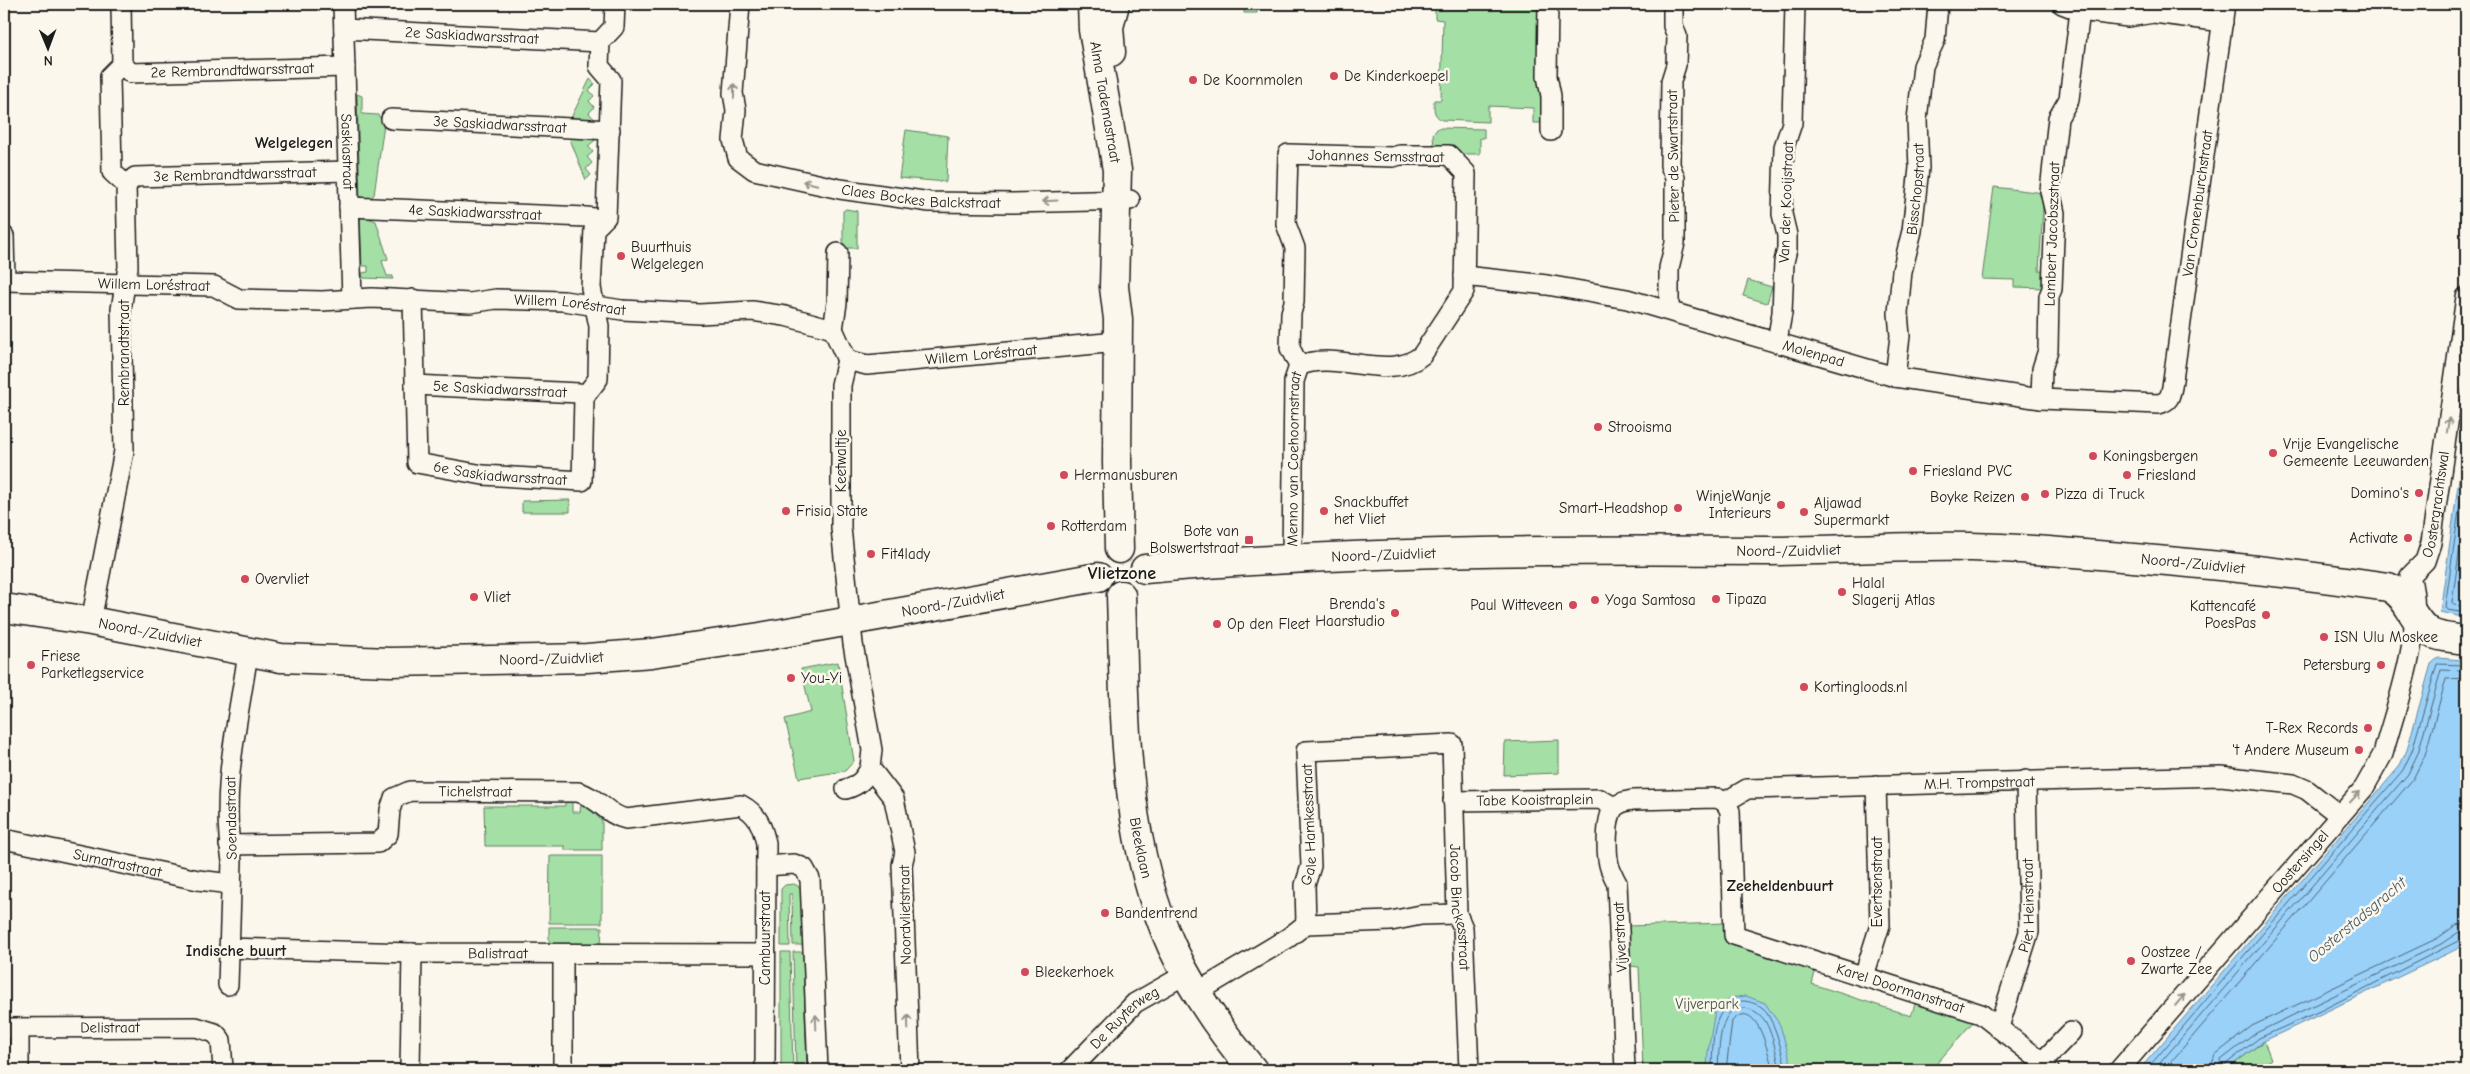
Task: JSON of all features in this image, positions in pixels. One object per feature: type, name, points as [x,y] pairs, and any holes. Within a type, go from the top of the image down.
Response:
[{"type":"main road","name":"Alma Tademastraat","points":[[1092,4],[1093,30],[1123,200]]},
{"type":"main road","name":"Alma Tademastraat","points":[[1114,4],[1109,27],[1111,64],[1128,167],[1123,200]]},
{"type":"main road","points":[[1119,549],[1118,330],[1114,287],[1123,200]]},
{"type":"main road","name":"Noord-/Zuidvliet","points":[[1145,570],[1224,562],[1292,559],[1620,550],[1780,551],[1890,546],[1973,547],[2168,561],[2304,575],[2388,587],[2397,592],[2416,618],[2430,632],[2465,639]]},
{"type":"main road","points":[[1119,549],[1128,550],[1136,554],[1145,570],[1142,582],[1136,590],[1127,595],[1107,592],[1098,577],[1099,564],[1103,557],[1110,551],[1119,549]]},
{"type":"main road","name":"Noord-/Zuidvliet","points":[[4,608],[91,621],[281,658],[356,662],[612,657],[652,653],[850,622],[1098,577]]},
{"type":"main road","name":"Bleeklaan","points":[[1120,595],[1125,715],[1133,804],[1146,869],[1172,946],[1191,983],[1225,1036],[1253,1070]]},
{"type":"street","points":[[121,4],[122,64],[110,76],[112,172],[126,185]]},
{"type":"street","name":"Saskiastraat","points":[[343,4],[352,299]]},
{"type":"street","points":[[584,397],[598,379],[599,326],[592,288],[594,229],[606,217],[611,80],[599,66],[600,42],[614,27],[615,4]]},
{"type":"street","name":"Claes Bockes Balckstraat","points":[[740,4],[733,93],[736,110],[734,140],[738,158],[754,170],[840,189],[930,202],[1013,203],[1123,200]]},
{"type":"street","points":[[1548,4],[1547,76],[1552,96],[1551,131]]},
{"type":"street","name":"Pieter de Swartstraat","points":[[1669,310],[1670,268],[1675,243],[1675,178],[1670,164],[1671,81],[1676,65],[1673,4]]},
{"type":"street","name":"Van der Kooijstraat","points":[[1776,341],[1782,313],[1784,262],[1787,249],[1787,235],[1782,214],[1784,146],[1792,123],[1795,4]]},
{"type":"street","name":"Bisschopstraat","points":[[1895,377],[1900,336],[1898,313],[1902,280],[1912,231],[1919,168],[1917,120],[1923,66],[1935,40],[1938,4]]},
{"type":"street","points":[[2062,4],[2080,11],[2128,17],[2154,13],[2224,13]]},
{"type":"street","name":"Lambert Jacobszstraat","points":[[2041,399],[2042,369],[2048,350],[2050,296],[2052,289],[2055,213],[2050,191],[2058,118],[2069,99],[2080,11]]},
{"type":"street","name":"Van Cronenburchstraat","points":[[2166,402],[2172,387],[2224,13]]},
{"type":"street","name":"2e Saskiadwarsstraat","points":[[344,29],[600,42]]},
{"type":"street","name":"2e Rembrandtdwarsstraat","points":[[122,64],[131,73],[345,67]]},
{"type":"street","name":"3e Saskiadwarsstraat","points":[[391,119],[610,130]]},
{"type":"street","name":"Johannes Semsstraat","points":[[1288,154],[1393,157],[1400,155],[1449,155],[1466,173],[1464,291],[1422,355],[1415,361],[1401,366],[1319,362],[1299,366]]},
{"type":"street","name":"Menno van Coehoornstraat","points":[[1288,154],[1286,224],[1295,248],[1294,302],[1290,313],[1290,348],[1299,366],[1294,381],[1292,559]]},
{"type":"street","name":"3e Rembrandtdwarsstraat","points":[[126,185],[135,178],[348,171]]},
{"type":"street","name":"Rembrandtstraat","points":[[91,621],[124,451],[121,309],[128,268],[126,185]]},
{"type":"street","name":"4e Saskiadwarsstraat","points":[[348,207],[594,218],[600,223]]},
{"type":"street","points":[[4,236],[4,280]]},
{"type":"street","points":[[838,253],[838,303],[833,329],[847,360]]},
{"type":"street","name":"Molenpad","points":[[1464,276],[1488,277],[1591,292],[1669,310],[1895,377],[2041,399],[2159,404],[2166,402]]},
{"type":"street","name":"Willem Loréstraat","points":[[4,280],[214,286],[239,299],[322,301],[352,299],[413,300],[470,303],[496,299],[594,304],[622,310],[700,314],[729,311],[771,313],[833,329]]},
{"type":"street","name":"Oostergrachtswal","points":[[2416,618],[2415,595],[2410,576],[2425,561],[2431,543],[2466,297]]},
{"type":"street","points":[[413,300],[415,385]]},
{"type":"street","name":"Willem Loréstraat","points":[[847,360],[867,365],[1118,330]]},
{"type":"street","name":"Keetwaltje","points":[[847,360],[841,385],[841,528],[850,622]]},
{"type":"street","name":"5e Saskiadwarsstraat","points":[[415,385],[579,393],[584,397]]},
{"type":"street","name":"6e Saskiadwarsstraat","points":[[415,385],[417,463],[483,475],[582,480],[584,397]]},
{"type":"street","name":"Oostersingel","points":[[2119,1070],[2364,788],[2383,754],[2412,645],[2416,618]]},
{"type":"street","points":[[846,789],[856,786],[865,779],[870,768],[872,750],[850,622]]},
{"type":"street","name":"Soendastraat","points":[[228,985],[231,884],[229,845],[230,762],[248,653]]},
{"type":"street","name":"Jacob Binckesstraat","points":[[1452,744],[1457,914],[1463,928],[1469,1070]]},
{"type":"street","name":"Gale Hamkesstraat","points":[[1306,924],[1305,885],[1311,866],[1306,751],[1452,744]]},
{"type":"street","name":"Noordvlietstraat","points":[[870,768],[894,800],[905,852],[902,865],[910,1070]]},
{"type":"street","name":"M.H. Trompstraat","points":[[1725,802],[1747,789],[2221,776],[2294,784],[2308,790],[2339,815]]},
{"type":"street","name":"Piet Heinstraat","points":[[1999,1027],[2029,932],[2026,780]]},
{"type":"street","name":"Evertsenstraat","points":[[1864,976],[1880,925],[1876,785]]},
{"type":"street","name":"Tichelstraat","points":[[229,845],[378,843],[388,834],[390,810],[394,798],[410,791],[578,792],[589,795],[612,814],[626,819],[729,805],[741,805],[750,810]]},
{"type":"street","name":"Tabe Kooistraplein","points":[[1454,801],[1567,797],[1600,798],[1614,807]]},
{"type":"street","points":[[1614,807],[1623,802],[1633,800],[1717,798],[1725,802]]},
{"type":"street","name":"Karel Doormanstraat","points":[[1725,802],[1730,811],[1734,935],[1981,1014],[2046,1066]]},
{"type":"street","name":"Vijverstraat","points":[[1614,807],[1608,824],[1609,867],[1617,883],[1626,1070]]},
{"type":"street","name":"Cambuurstraat","points":[[750,810],[762,827],[766,843],[765,1070]]},
{"type":"street","name":"Sumatrastraat","points":[[4,839],[198,880],[231,884]]},
{"type":"street","points":[[766,866],[794,864],[804,868],[810,880],[818,1070]]},
{"type":"street","points":[[1306,924],[1391,921],[1421,915],[1457,914]]},
{"type":"street","name":"De Ruyterweg","points":[[1070,1070],[1135,1003],[1191,983],[1294,934],[1306,924]]},
{"type":"street","name":"Balistraat","points":[[229,948],[412,953],[765,954]]},
{"type":"street","points":[[410,1070],[412,953]]},
{"type":"street","points":[[563,954],[563,1070]]},
{"type":"street","name":"Delistraat","points":[[11,1028],[196,1027],[215,1033],[222,1040],[222,1070]]},
{"type":"street","points":[[11,1028],[19,1070]]},
{"type":"street","points":[[2046,1066],[2071,1032]]},
{"type":"green space","points":[[1245,4],[1257,4],[1257,13],[1244,13]]},
{"type":"green space","points":[[1435,4],[1543,4],[1541,96],[1547,117],[1541,123],[1533,123],[1533,108],[1488,106],[1488,122],[1442,120],[1437,116],[1434,109],[1434,100],[1441,100],[1443,20],[1435,19]]},
{"type":"green space","points":[[590,79],[595,84],[589,90],[594,96],[589,101],[594,107],[589,113],[598,123],[569,122]]},
{"type":"green space","points":[[357,94],[362,96],[362,114],[378,115],[384,124],[374,195],[368,199],[360,199]]},
{"type":"green space","points":[[1438,128],[1484,129],[1484,138],[1480,138],[1480,154],[1461,154],[1459,150],[1434,149],[1433,134]]},
{"type":"green space","points":[[906,130],[948,136],[946,182],[899,178]]},
{"type":"green space","points":[[568,134],[599,137],[588,146],[593,152],[587,157],[592,163],[586,169],[591,175],[586,180]]},
{"type":"green space","points":[[1994,187],[2044,193],[2039,270],[2047,271],[2046,288],[2014,287],[2014,280],[1982,279]]},
{"type":"green space","points":[[846,209],[857,211],[857,248],[843,248],[843,211]]},
{"type":"green space","points":[[360,215],[376,221],[388,259],[382,261],[387,276],[393,276],[393,279],[363,278],[362,273],[368,272],[368,266],[362,266]]},
{"type":"green space","points":[[1748,280],[1772,287],[1767,303],[1743,296]]},
{"type":"green space","points":[[570,500],[570,512],[522,512],[522,501]]},
{"type":"green space","points":[[838,662],[854,761],[845,771],[799,778],[785,719],[811,712],[801,669]]},
{"type":"green space","points":[[1559,740],[1559,773],[1504,775],[1505,742]]},
{"type":"green space","points":[[565,802],[572,802],[572,812],[580,812],[581,803],[587,805],[602,821],[602,850],[565,850],[565,846],[485,846],[484,806],[565,806]]},
{"type":"green space","points":[[550,856],[602,856],[602,923],[549,923]]},
{"type":"green space","points":[[794,884],[801,891],[803,945],[793,945],[792,894],[789,894],[790,946],[781,946],[781,889],[785,885]]},
{"type":"green space","name":"Vijverpark","points":[[1726,923],[1816,969],[1812,984],[1911,1016],[1916,1001],[1973,1020],[1972,1023],[1931,1070],[1643,1070],[1639,967],[1630,966],[1627,926]]},
{"type":"green space","points":[[549,927],[602,927],[601,946],[549,946]]},
{"type":"green space","points":[[781,952],[790,952],[793,1070],[781,1070]]},
{"type":"green space","points":[[793,952],[803,952],[807,1070],[796,1070]]},
{"type":"green space","points":[[2264,1041],[2271,1059],[2259,1070],[2226,1070]]},
{"type":"water","points":[[2466,429],[2466,618],[2440,612]]},
{"type":"water","name":"Oosterstadsgracht","points":[[2466,636],[2466,939],[2457,949],[2262,1042],[2226,1070],[2139,1070],[2399,767],[2407,750],[2431,664],[2438,658],[2462,660]]},
{"type":"water","points":[[1746,996],[1765,1003],[1780,1025],[1793,1070],[1707,1070],[1715,1010],[1730,998]]},
{"type":"place","name":"De Kinderkoepel","points":[[1334,76]]},
{"type":"place","name":"De Koornmolen","points":[[1193,80]]},
{"type":"place","name":"Buurthuis Welgelegen","points":[[621,256]]},
{"type":"place","name":"Strooisma","points":[[1598,427]]},
{"type":"place","name":"Vrije Evangelische Gemeente Leeuwarden","points":[[2273,453]]},
{"type":"place","name":"Koningsbergen","points":[[2093,456]]},
{"type":"place","name":"Friesland PVC","points":[[1913,471]]},
{"type":"place","name":"Hermanusburen","points":[[1064,475]]},
{"type":"place","name":"Friesland","points":[[2127,475]]},
{"type":"place","name":"Domino's","points":[[2419,493]]},
{"type":"place","name":"Pizza di Truck","points":[[2045,494]]},
{"type":"place","name":"Boyke Reizen","points":[[2025,497]]},
{"type":"place","name":"WinjeWanje Interieurs","points":[[1781,505]]},
{"type":"place","name":"Smart-Headshop","points":[[1678,508]]},
{"type":"place","name":"Frisia State","points":[[786,511]]},
{"type":"place","name":"Snackbuffet het Vliet","points":[[1324,511]]},
{"type":"place","name":"Aljawad Supermarkt","points":[[1804,512]]},
{"type":"place","name":"Rotterdam","points":[[1051,526]]},
{"type":"place","name":"Activate","points":[[2408,538]]},
{"type":"place","name":"Bote van Bolswertstraat","points":[[1249,540]]},
{"type":"place","name":"Fit4lady","points":[[871,554]]},
{"type":"place","name":"Overvliet","points":[[245,579]]},
{"type":"place","name":"Halal Slagerij Atlas","points":[[1842,592]]},
{"type":"place","name":"Vliet","points":[[474,597]]},
{"type":"place","name":"Tipaza","points":[[1716,599]]},
{"type":"place","name":"Yoga Samtosa","points":[[1595,600]]},
{"type":"place","name":"Paul Witteveen","points":[[1573,605]]},
{"type":"place","name":"Brenda's Haarstudio","points":[[1395,613]]},
{"type":"place","name":"Kattencafé PoesPas","points":[[2266,615]]},
{"type":"place","name":"Op den Fleet","points":[[1217,624]]},
{"type":"place","name":"ISN Ulu Moskee","points":[[2324,637]]},
{"type":"place","name":"Friese Parketlegservice","points":[[31,665]]},
{"type":"place","name":"Petersburg","points":[[2381,665]]},
{"type":"place","name":"You-Yi","points":[[791,678]]},
{"type":"place","name":"Kortingloods.nl","points":[[1804,687]]},
{"type":"place","name":"T-Rex Records","points":[[2368,728]]},
{"type":"place","name":"'t Andere Museum","points":[[2359,750]]},
{"type":"place","name":"Bandentrend","points":[[1105,913]]},
{"type":"place","name":"Oostzee / Zwarte Zee","points":[[2131,961]]},
{"type":"place","name":"Bleekerhoek","points":[[1025,972]]},
{"type":"district","name":"Welgelegen","points":[[294,143]]},
{"type":"district","name":"Vlietzone","points":[[1122,573]]},
{"type":"district","name":"Zeeheldenbuurt","points":[[1780,886]]},
{"type":"district","name":"Indische buurt","points":[[236,951]]}]
